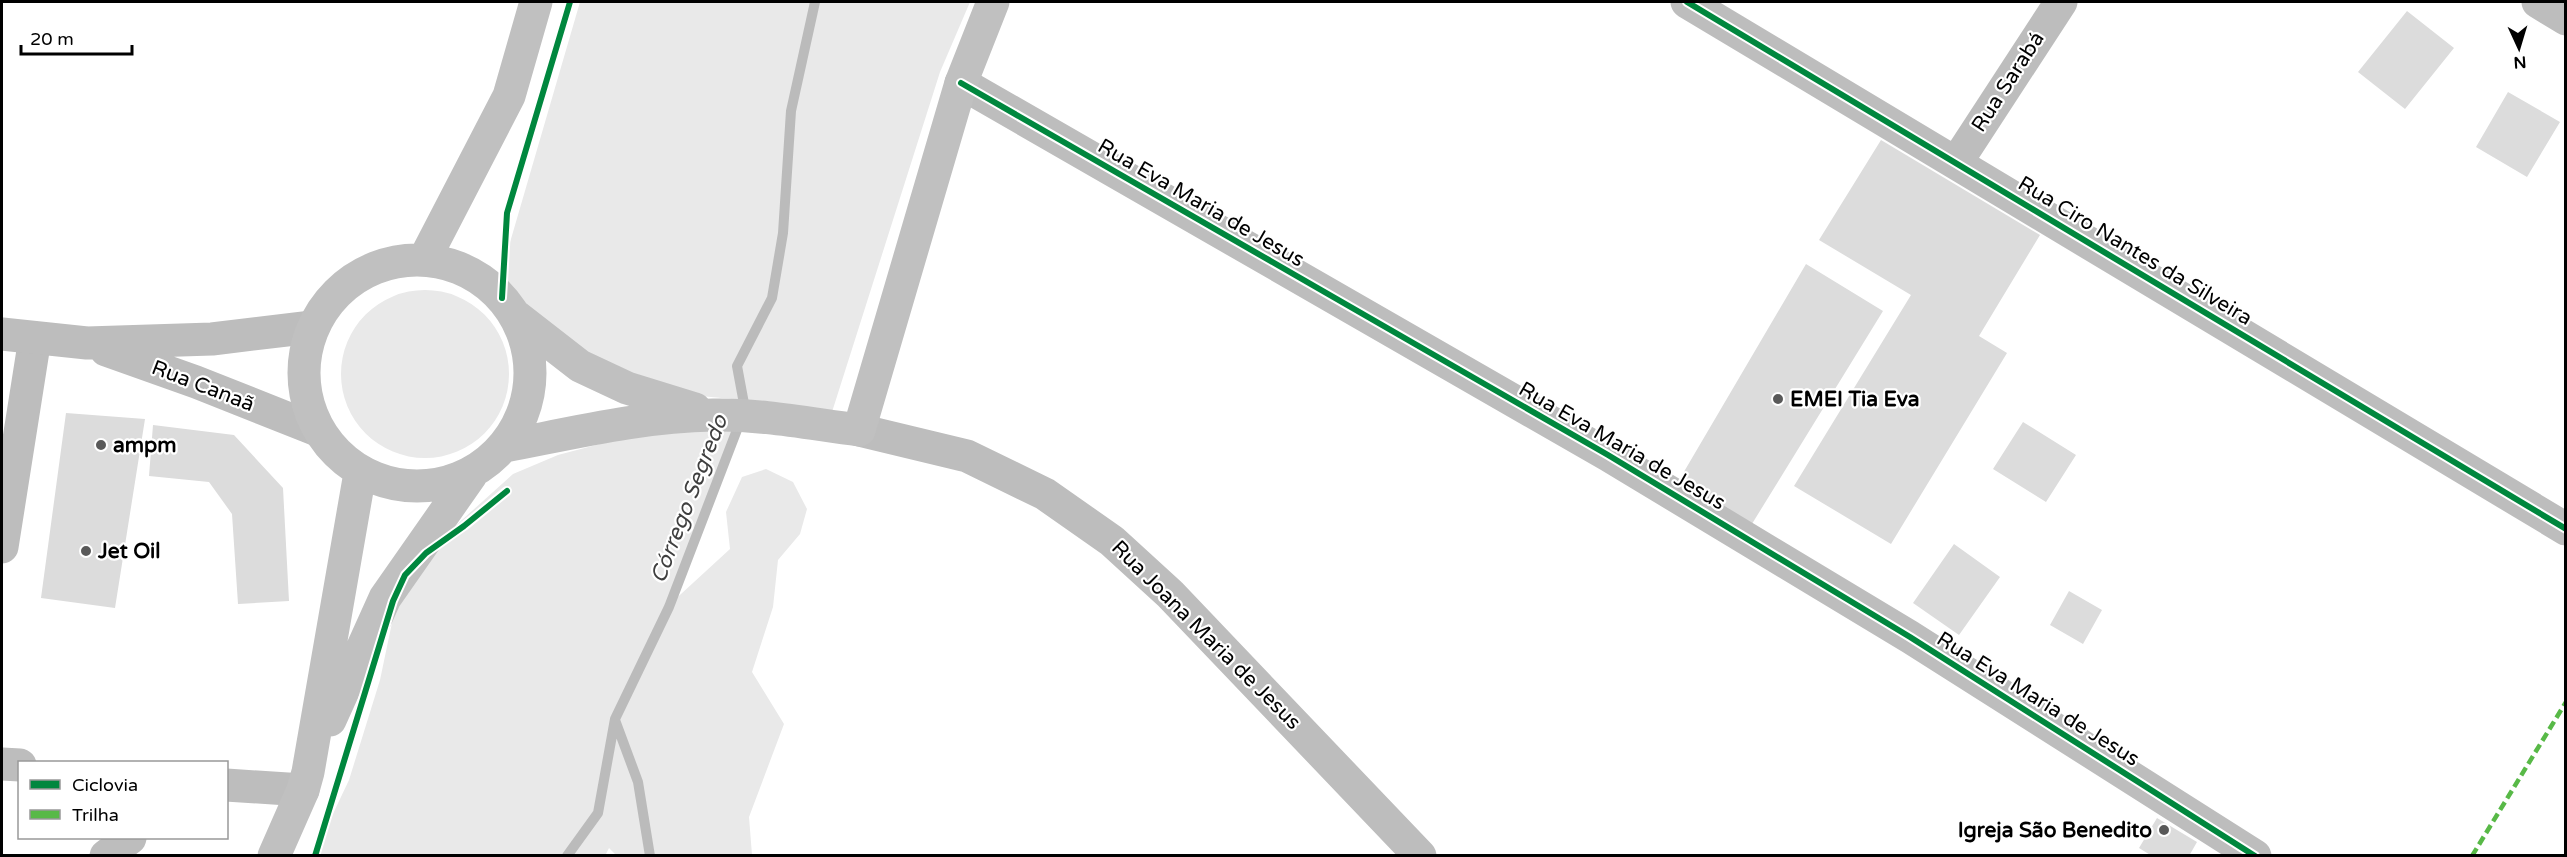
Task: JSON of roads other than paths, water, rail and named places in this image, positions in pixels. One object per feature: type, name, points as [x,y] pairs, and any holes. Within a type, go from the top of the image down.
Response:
[{"type":"main road","points":[[424,260],[509,96],[536,2]]},
{"type":"main road","points":[[859,430],[962,83],[993,2]]},
{"type":"main road","points":[[274,855],[357,657],[385,598],[471,475],[505,446],[526,406],[531,361],[517,317],[502,298],[480,278],[453,266],[424,260],[390,263],[358,276],[331,298],[312,327],[303,362],[304,397],[317,430],[360,473],[396,486],[434,486],[471,475]]},
{"type":"main road","name":"Rua Joana Maria de Jesus","points":[[517,317],[580,366],[627,388],[721,415]]},
{"type":"main road","name":"Rua Joana Maria de Jesus","points":[[505,446],[632,423],[721,415],[859,430]]},
{"type":"main road","points":[[306,781],[360,473]]},
{"type":"street","name":"Rua Ciro Nantes da Silveira","points":[[1687,2],[2565,529]]},
{"type":"street","name":"Rua Sarabá","points":[[1956,163],[2061,2]]},
{"type":"street","points":[[2538,2],[2565,19]]},
{"type":"street","name":"Rua Eva Maria de Jesus","points":[[962,83],[1608,455],[1910,638],[2255,855]]},
{"type":"street","name":"Rua Canaã","points":[[2,334],[87,343],[212,339],[312,327]]},
{"type":"street","points":[[2,547],[35,338]]},
{"type":"street","name":"Rua Canaã","points":[[87,343],[196,382],[317,430]]},
{"type":"street","name":"Rua Joana Maria de Jesus","points":[[859,430],[967,456],[1045,494],[1112,541],[1170,594],[1420,855]]},
{"type":"street","points":[[2,764],[18,765]]},
{"type":"street","points":[[228,785],[306,781]]},
{"type":"street","points":[[106,855],[127,839]]},
{"type":"waterway","name":"Córrego Segredo","points":[[567,856],[598,813],[615,719],[669,607],[745,409],[737,366],[772,298],[783,233],[791,111],[815,2]]},
{"type":"waterway","points":[[615,720],[638,782],[650,856]]},
{"type":"place","name":"EMEI Tia Eva","points":[[1778,399]]},
{"type":"place","name":"ampm","points":[[101,445]]},
{"type":"place","name":"Jet Oil","points":[[86,551]]},
{"type":"place","name":"Igreja São Benedito","points":[[2164,830]]}]
